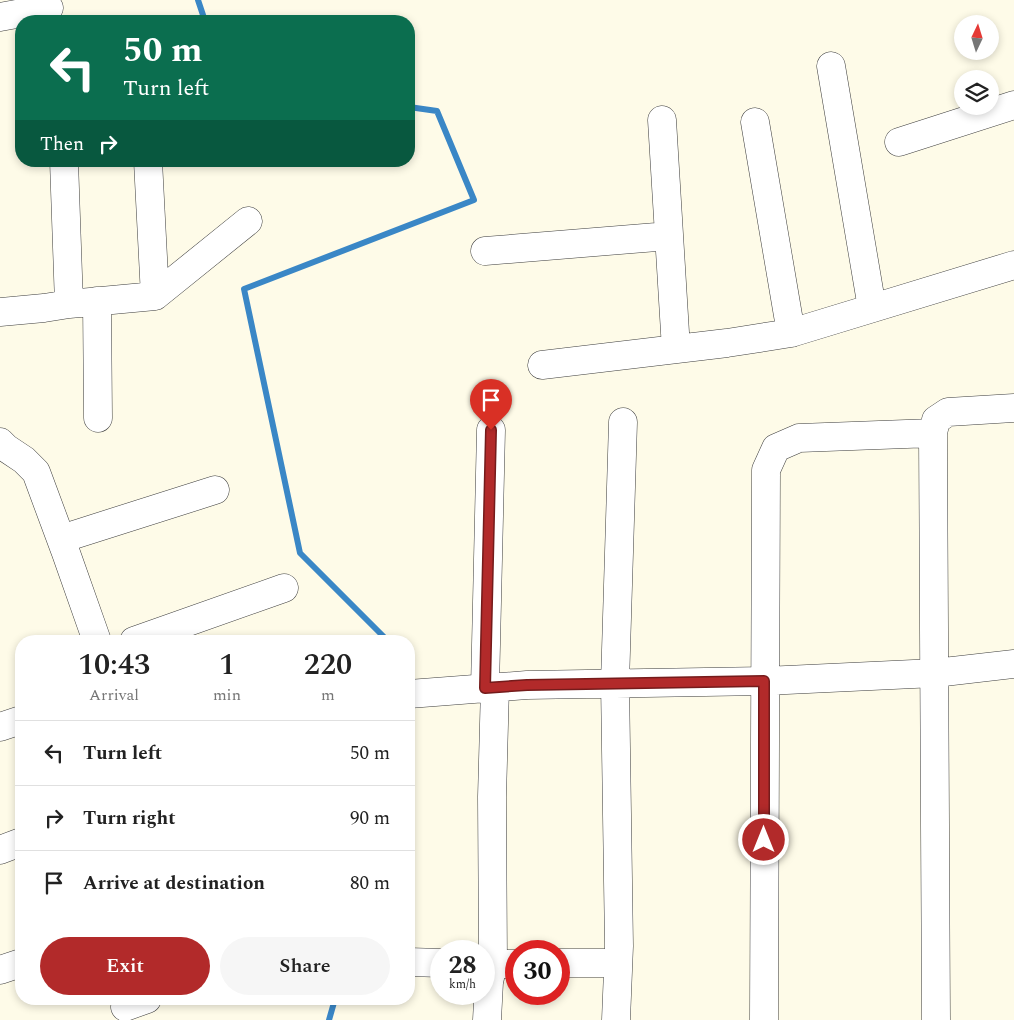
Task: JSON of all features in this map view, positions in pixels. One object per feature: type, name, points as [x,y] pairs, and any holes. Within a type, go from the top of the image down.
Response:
[{"type":"street","points":[[0,17],[49,10]]},
{"type":"street","points":[[831,66],[872,308]]},
{"type":"street","points":[[899,142],[1014,105]]},
{"type":"street","points":[[662,120],[676,349]]},
{"type":"street","points":[[755,122],[791,333]]},
{"type":"street","points":[[64,167],[69,304]]},
{"type":"street","points":[[148,167],[155,296]]},
{"type":"street","points":[[0,312],[155,296],[248,221]]},
{"type":"street","points":[[486,251],[670,236]]},
{"type":"street","points":[[542,365],[727,343],[791,333],[1014,265]]},
{"type":"street","points":[[97,301],[98,418]]},
{"type":"street","points":[[936,1020],[933,433],[936,420],[948,412],[1014,408]]},
{"type":"street","points":[[616,1020],[619,946],[615,683],[622,422]]},
{"type":"street","points":[[487,1020],[489,982],[498,964],[490,688],[491,430]]},
{"type":"street","points":[[764,1020],[766,470],[776,448],[799,438],[933,433]]},
{"type":"street","points":[[0,442],[24,460],[36,472],[95,635]]},
{"type":"street","points":[[61,539],[215,490]]},
{"type":"street","points":[[151,635],[284,588]]},
{"type":"street","points":[[415,694],[527,685],[764,681],[935,672],[1014,664]]},
{"type":"street","points":[[0,727],[15,722]]},
{"type":"street","points":[[0,850],[15,844]]},
{"type":"street","points":[[415,962],[430,963]]},
{"type":"street","points":[[570,963],[618,963]]},
{"type":"street","points":[[0,970],[15,965]]},
{"type":"waterway","points":[[198,0],[203,15]]},
{"type":"waterway","points":[[382,635],[300,553],[244,289],[474,200],[437,111],[415,108]]},
{"type":"waterway","points":[[329,1020],[333,1005]]},
{"type":"route","points":[[491,430],[485,688],[527,685],[764,681],[764,840]]}]
